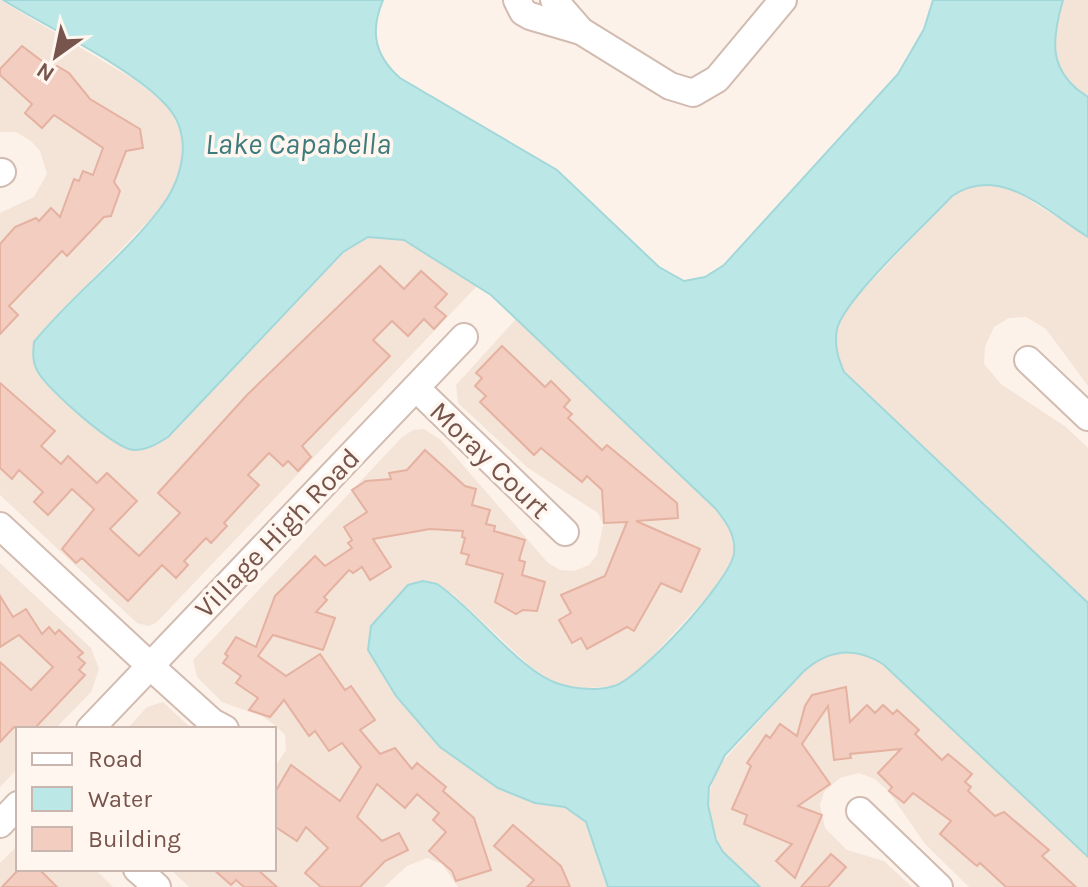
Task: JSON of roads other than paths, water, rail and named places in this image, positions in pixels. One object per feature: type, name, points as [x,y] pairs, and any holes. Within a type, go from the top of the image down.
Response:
[{"type":"street","points":[[517,0],[523,12],[530,16],[581,31],[670,86],[693,93],[717,79],[783,0]]},
{"type":"street","points":[[554,0],[581,31]]},
{"type":"street","name":"Village High Road","points":[[92,727],[464,337]]},
{"type":"street","points":[[1028,360],[1088,417]]},
{"type":"street","name":"Moray Court","points":[[416,388],[565,532]]},
{"type":"street","points":[[0,526],[212,722],[221,727]]},
{"type":"street","points":[[0,824],[16,807]]},
{"type":"street","points":[[860,811],[939,887]]},
{"type":"street","points":[[139,871],[157,887]]},
{"type":"water","name":"Lake Capabella","points":[[3,0],[383,0],[377,22],[377,42],[385,60],[400,78],[557,170],[659,267],[684,281],[705,277],[724,265],[898,74],[924,29],[933,0],[1063,0],[1055,42],[1059,66],[1075,87],[1088,97],[1088,237],[1022,194],[988,185],[970,187],[952,196],[854,299],[837,329],[836,340],[844,372],[1088,603],[1088,857],[883,664],[863,655],[843,653],[823,658],[804,671],[725,755],[709,787],[708,805],[716,840],[723,852],[760,887],[608,887],[586,822],[565,807],[535,803],[498,788],[440,747],[396,696],[368,650],[371,626],[408,585],[423,581],[437,584],[544,677],[579,688],[614,686],[663,648],[718,584],[734,553],[732,535],[723,519],[491,295],[404,240],[368,237],[343,252],[164,440],[148,448],[134,450],[98,430],[55,392],[38,372],[33,354],[34,342],[159,210],[179,172],[183,144],[180,130],[166,105],[133,77]]}]
